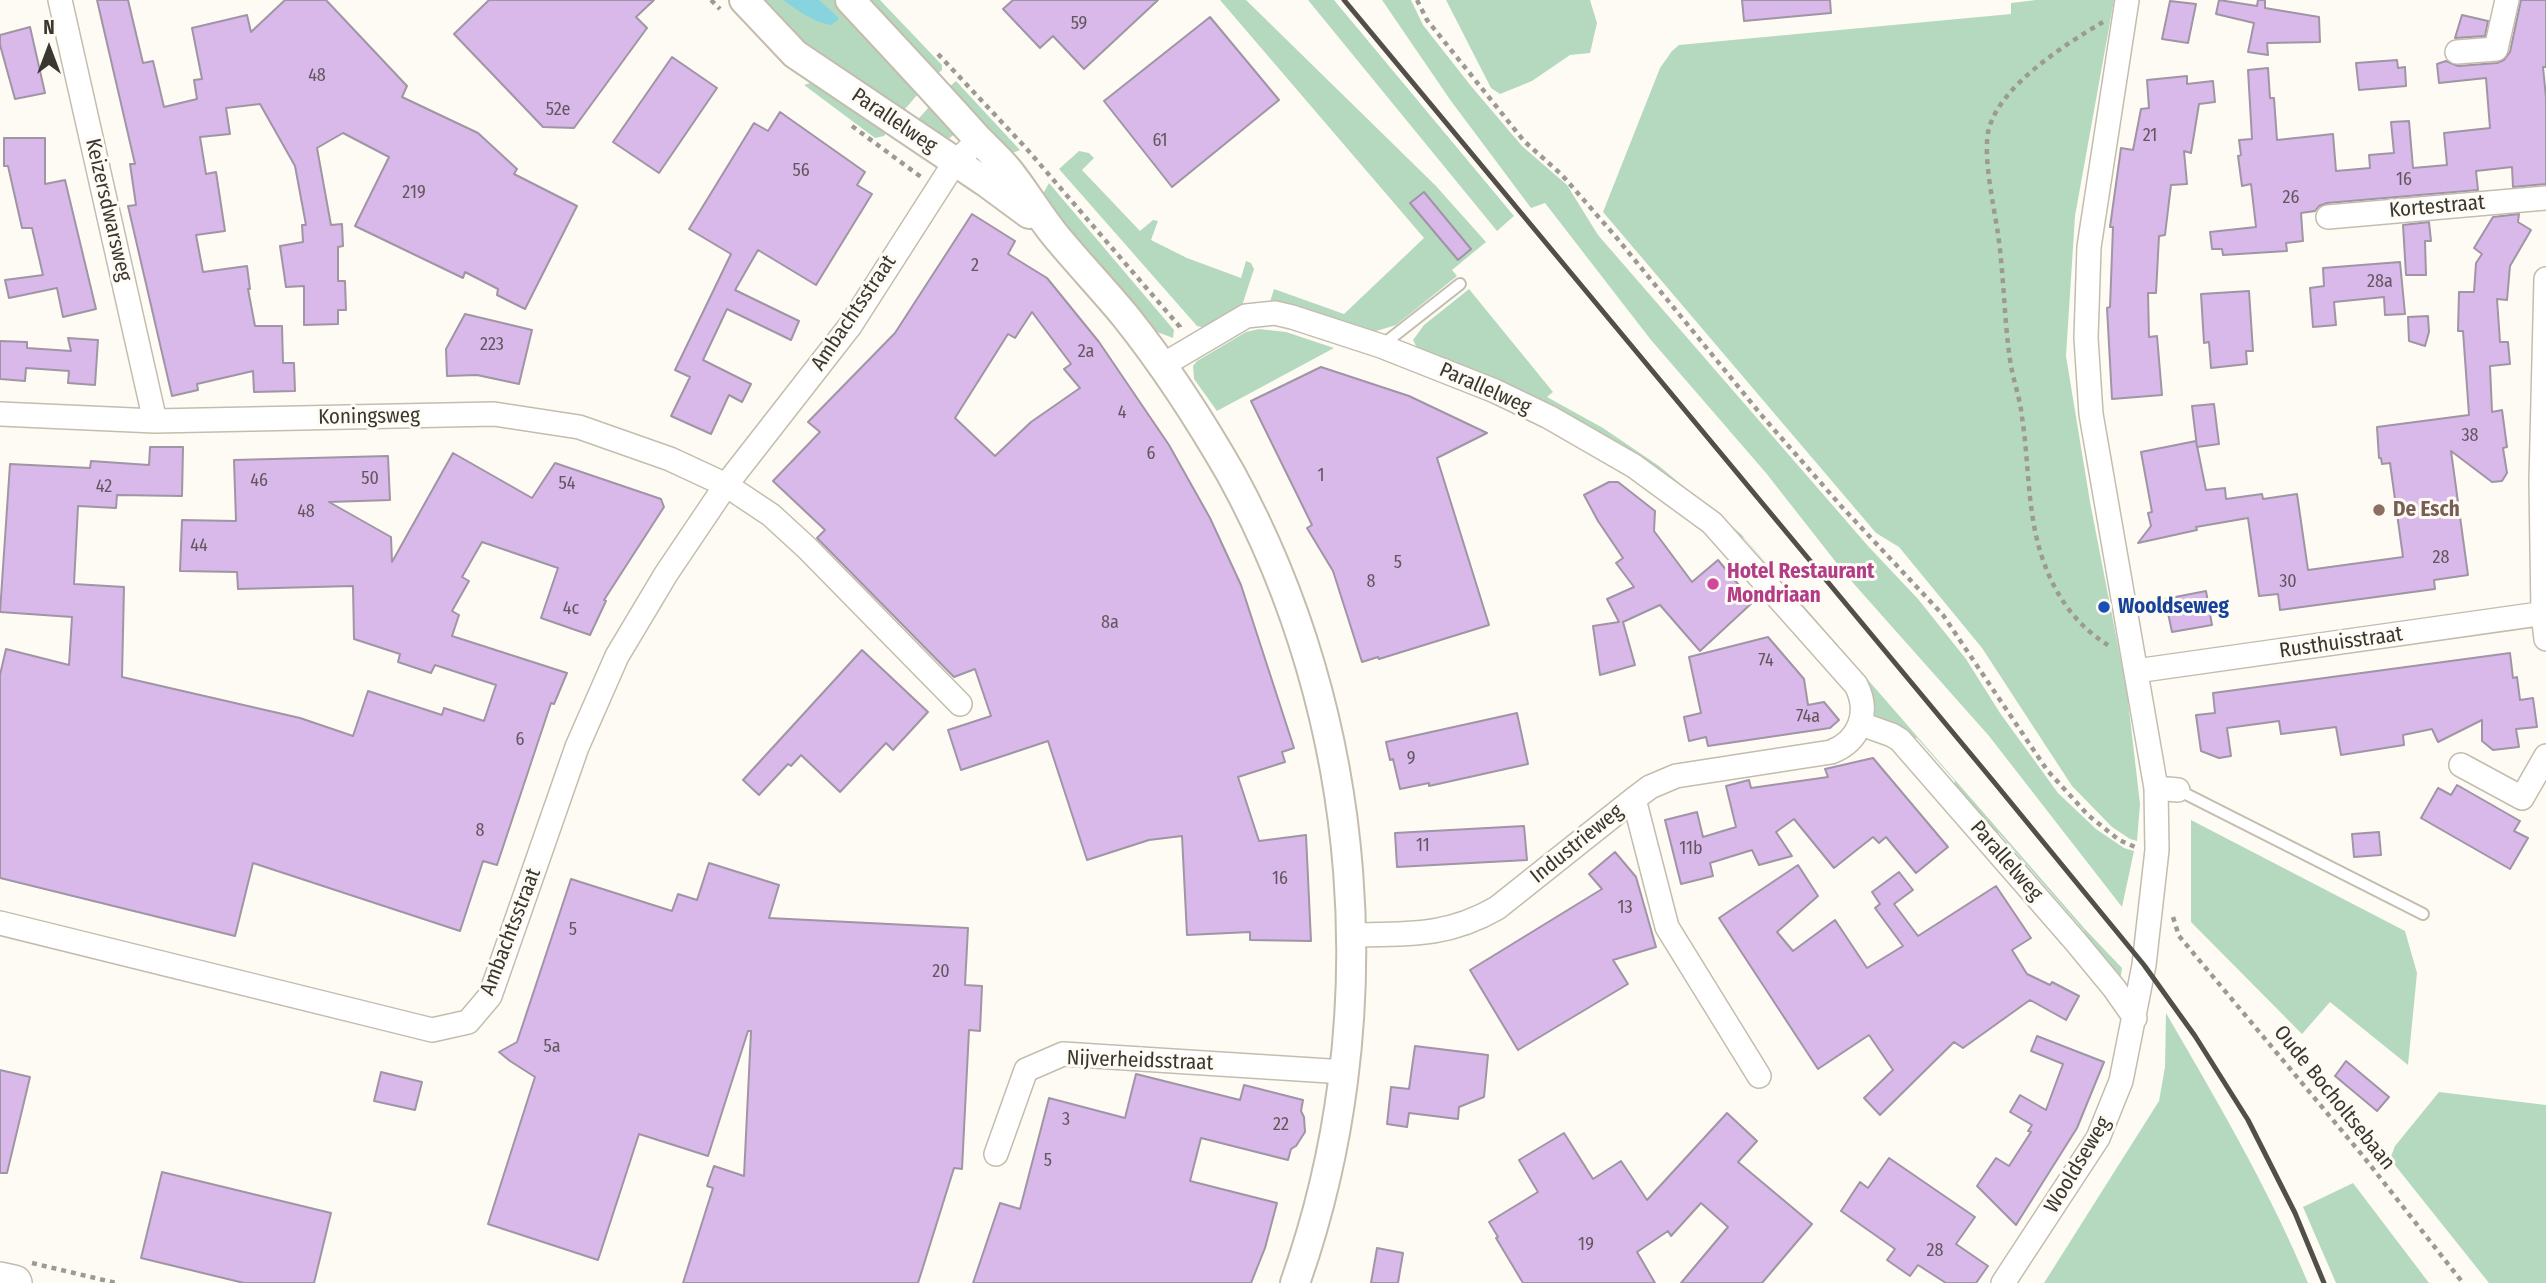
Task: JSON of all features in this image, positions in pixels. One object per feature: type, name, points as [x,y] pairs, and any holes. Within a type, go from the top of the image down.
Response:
[{"type":"street","name":"Keizersdwarsweg","points":[[60,0],[155,421]]},
{"type":"street","name":"Parallelweg","points":[[744,0],[796,54],[1013,201],[1053,232]]},
{"type":"street","name":"Parallelweg","points":[[850,0],[1006,167],[1053,232],[1105,291],[1163,365],[1246,316],[1275,313],[1292,317],[1381,346],[1495,391],[1549,417],[1634,466],[1712,523],[1856,685],[1862,696],[1861,724],[1900,740],[2076,942],[2135,1018]]},
{"type":"street","points":[[2457,52],[2496,49],[2507,0]]},
{"type":"street","name":"Wooldseweg","points":[[2003,1283],[2098,1138],[2121,1081],[2144,965],[2167,789],[2134,662],[2091,414],[2086,338],[2089,247],[2126,4]]},
{"type":"street","name":"Ambachtsstraat","points":[[0,923],[432,1030],[468,1022],[490,996],[577,747],[617,656],[666,574],[726,485],[850,326],[955,162],[979,140]]},
{"type":"street","name":"Kortestraat","points":[[2328,217],[2546,198]]},
{"type":"street","points":[[2546,279],[2541,480],[2546,639]]},
{"type":"street","points":[[1163,365],[1229,472],[1276,570],[1309,664],[1327,732],[1339,797],[1349,880],[1352,935],[1345,1072],[1322,1195],[1295,1283]]},
{"type":"street","name":"Koningsweg","points":[[0,414],[155,421],[494,415],[579,427],[670,459],[726,485]]},
{"type":"street","points":[[726,485],[771,515],[807,548],[960,704]]},
{"type":"street","name":"Rusthuisstraat","points":[[2134,662],[2544,613]]},
{"type":"street","points":[[1634,799],[1650,787],[1676,776],[1831,752],[1850,741],[1861,724]]},
{"type":"street","points":[[2462,765],[2522,798],[2546,756]]},
{"type":"street","name":"Industrieweg","points":[[1352,935],[1431,932],[1456,928],[1477,920],[1497,908],[1634,799],[1667,927],[1759,1076]]},
{"type":"street","name":"Nijverheidsstraat","points":[[996,1154],[1026,1070],[1063,1054],[1345,1072]]},
{"type":"lane","points":[[1381,346],[1460,284]]},
{"type":"lane","points":[[2167,789],[2423,914]]},
{"type":"path","points":[[1418,0],[1427,20],[1524,141],[1571,185],[1763,417],[1943,615],[2047,770],[2088,816],[2119,840],[2131,846],[2157,850]]},
{"type":"path","points":[[2126,4],[2049,55],[2022,80],[2003,103],[1990,125],[1987,151],[2000,245],[2010,361],[2022,414],[2031,507],[2041,553],[2063,603],[2077,621],[2094,636],[2134,662]]},
{"type":"path","name":"Oude Bocholtsebaan","points":[[2179,936],[2362,1156],[2463,1283]]},
{"type":"path","points":[[12,1275],[116,1283]]},
{"type":"green space","points":[[754,0],[841,0],[924,87],[899,116],[815,60]]},
{"type":"green space","points":[[861,0],[880,0],[942,65],[942,70],[934,77]]},
{"type":"green space","points":[[1220,0],[1246,0],[1436,186],[1486,242],[1452,270],[1457,276],[1396,325],[1373,332],[1272,305],[1270,302],[1274,289],[1344,314],[1424,238]]},
{"type":"green space","points":[[1308,0],[1334,0],[1514,216],[1497,231]]},
{"type":"green space","points":[[1382,0],[1411,0],[1423,25],[1471,86],[1522,146],[1567,185],[1598,235],[1868,546],[1918,599],[1966,659],[2000,713],[2058,793],[2096,829],[2124,848],[2134,851],[2122,907],[1989,736],[1846,575],[1766,473],[1651,340],[1545,203],[1531,208],[1451,101]]},
{"type":"green space","points":[[1446,0],[1590,0],[1597,23],[1590,53],[1570,55],[1532,81],[1500,94],[1491,88]]},
{"type":"green space","points":[[2036,0],[2114,0],[2075,216],[2066,356],[2090,502],[2127,692],[2140,804],[2137,841],[2112,827],[2072,786],[1982,648],[1899,547],[1876,533],[1603,212],[1660,68],[1679,45],[2011,14],[2011,3]]},
{"type":"green space","points":[[820,80],[890,127],[884,136],[875,138],[804,85]]},
{"type":"green space","points":[[956,81],[1020,150],[1005,156],[946,90]]},
{"type":"green space","points":[[936,99],[956,133],[946,141],[913,125]]},
{"type":"green space","points":[[1079,151],[1089,153],[1094,158],[1082,170],[1140,231],[1153,220],[1158,221],[1151,240],[1187,258],[1241,278],[1246,261],[1251,263],[1254,269],[1241,309],[1206,328],[1197,326],[1059,169]]},
{"type":"green space","points":[[1049,183],[1174,330],[1173,338],[1152,330],[1040,199]]},
{"type":"green space","points":[[1469,289],[1553,392],[1547,397],[1603,428],[1659,466],[1741,534],[2084,928],[2122,968],[2120,982],[2083,944],[2084,931],[1999,833],[1989,832],[1954,789],[1955,781],[1917,738],[1908,737],[1875,718],[1868,685],[1744,538],[1737,537],[1418,350],[1413,340],[1424,325]]},
{"type":"green space","points":[[1259,329],[1286,332],[1334,348],[1217,411],[1194,379],[1193,366],[1246,332]]},
{"type":"green space","points":[[2191,820],[2405,931],[2417,973],[2408,1065],[2330,1002],[2302,1034],[2191,922]]},
{"type":"green space","points":[[2166,1013],[2259,1179],[2308,1283],[2044,1283],[2159,1101],[2165,1067]]},
{"type":"green space","points":[[2439,1092],[2546,1105],[2546,1283],[2489,1283],[2390,1159],[2395,1146]]},
{"type":"green space","points":[[2353,1183],[2429,1283],[2336,1283],[2303,1207]]},
{"type":"water","points":[[783,0],[819,0],[838,20],[831,25],[818,22]]},
{"type":"building","points":[[97,0],[128,0],[143,63],[153,61],[164,107],[197,99],[194,80],[202,79],[192,28],[247,15],[251,32],[285,0],[326,0],[407,86],[402,97],[478,133],[517,169],[514,174],[577,206],[525,309],[497,295],[498,289],[465,272],[463,278],[355,226],[389,157],[343,133],[317,148],[331,225],[342,224],[343,246],[338,247],[338,281],[345,281],[346,310],[338,310],[338,324],[304,325],[304,286],[286,287],[280,246],[303,242],[302,225],[306,225],[295,166],[260,104],[226,108],[230,134],[200,137],[206,174],[216,172],[225,231],[196,235],[203,272],[247,266],[255,326],[282,326],[283,363],[294,363],[295,391],[254,392],[253,371],[197,384],[198,390],[172,396],[128,206],[136,205],[130,164],[135,164]]},
{"type":"building","points":[[489,0],[654,0],[636,17],[647,28],[574,128],[543,127],[454,34]]},
{"type":"building","points":[[1013,0],[1158,0],[1084,69],[1053,36],[1040,48],[1003,9]]},
{"type":"building","points":[[1742,0],[1830,0],[1831,13],[1744,21]]},
{"type":"building","points":[[2219,0],[2257,6],[2258,0],[2265,0],[2265,8],[2319,17],[2320,42],[2267,43],[2268,55],[2248,52],[2254,23],[2216,14]]},
{"type":"building","points":[[2521,0],[2546,0],[2546,67],[2543,67],[2546,98],[2546,184],[2513,187],[2512,167],[2476,171],[2478,190],[2327,203],[2315,211],[2301,213],[2303,241],[2286,243],[2287,251],[2223,255],[2222,249],[2212,249],[2210,232],[2256,227],[2251,184],[2242,186],[2238,156],[2241,155],[2239,140],[2252,139],[2248,70],[2268,68],[2270,98],[2274,98],[2277,140],[2333,134],[2336,171],[2370,168],[2369,155],[2394,153],[2391,122],[2409,121],[2413,168],[2447,165],[2444,133],[2490,128],[2486,78],[2439,83],[2437,64],[2446,61],[2458,66],[2504,60],[2510,52]]},
{"type":"building","points":[[2170,1],[2196,4],[2188,43],[2162,39]]},
{"type":"building","points":[[2462,15],[2488,21],[2485,36],[2455,38]]},
{"type":"building","points":[[1210,17],[1279,100],[1172,187],[1104,101]]},
{"type":"building","points":[[30,27],[45,93],[15,99],[0,45],[0,35]]},
{"type":"building","points":[[672,57],[717,88],[659,173],[613,142]]},
{"type":"building","points":[[2397,60],[2398,68],[2405,67],[2406,86],[2359,90],[2356,63]]},
{"type":"building","points":[[2187,76],[2187,84],[2213,81],[2215,102],[2199,104],[2191,153],[2184,151],[2187,184],[2171,185],[2165,235],[2159,236],[2156,293],[2148,293],[2149,337],[2157,336],[2162,395],[2112,399],[2107,308],[2110,307],[2113,227],[2110,227],[2121,148],[2133,150],[2141,109],[2149,108],[2147,80]]},
{"type":"building","points":[[780,112],[865,172],[857,185],[872,194],[816,285],[758,250],[735,290],[799,321],[791,340],[727,309],[703,360],[751,384],[742,402],[729,395],[711,434],[671,416],[690,377],[675,370],[731,254],[689,229],[754,123],[768,131]]},
{"type":"building","points":[[4,138],[45,138],[45,184],[65,180],[96,309],[63,317],[57,288],[9,298],[5,280],[43,275],[32,228],[22,228],[8,166],[4,166]]},
{"type":"building","points":[[1424,192],[1471,249],[1458,260],[1410,203]]},
{"type":"building","points":[[972,214],[1015,241],[1008,254],[1047,278],[1099,342],[1169,445],[1210,518],[1241,585],[1294,748],[1282,752],[1285,762],[1238,777],[1259,841],[1306,835],[1311,941],[1250,940],[1250,932],[1187,935],[1182,836],[1149,840],[1087,860],[1048,741],[961,770],[948,730],[991,716],[975,669],[954,677],[817,538],[825,530],[773,481],[820,432],[808,422],[895,333]],"holes":[[[1032,312],[1071,364],[1064,369],[1080,388],[1031,422],[995,456],[955,418],[1008,334],[1015,338]]]},
{"type":"building","points":[[2519,214],[2518,222],[2531,230],[2510,266],[2507,300],[2497,299],[2500,342],[2508,342],[2510,364],[2490,366],[2492,412],[2502,410],[2507,473],[2502,481],[2492,482],[2451,451],[2468,575],[2434,580],[2435,589],[2280,610],[2278,594],[2259,596],[2248,518],[2196,527],[2197,530],[2138,543],[2151,526],[2148,513],[2152,512],[2141,452],[2196,441],[2206,490],[2225,488],[2226,499],[2262,494],[2263,499],[2297,494],[2308,570],[2403,557],[2390,463],[2382,464],[2379,458],[2377,427],[2469,415],[2463,331],[2458,331],[2459,292],[2474,292],[2476,263],[2482,254],[2474,248],[2493,217]]},
{"type":"building","points":[[2429,222],[2431,241],[2425,241],[2426,275],[2406,275],[2403,225]]},
{"type":"building","points":[[2400,262],[2405,314],[2385,315],[2384,297],[2334,302],[2336,325],[2313,327],[2310,288],[2324,286],[2323,268]]},
{"type":"building","points":[[2249,291],[2253,351],[2246,351],[2247,364],[2211,368],[2209,342],[2204,343],[2201,294]]},
{"type":"building","points":[[465,314],[532,330],[519,384],[477,375],[447,376],[446,349]]},
{"type":"building","points":[[2428,316],[2429,332],[2425,346],[2409,341],[2408,317]]},
{"type":"building","points":[[68,338],[98,340],[95,385],[68,383],[69,371],[26,368],[25,381],[0,379],[0,341],[27,342],[27,348],[71,351]]},
{"type":"building","points":[[1321,367],[1409,396],[1487,433],[1437,458],[1489,625],[1362,662],[1333,571],[1307,528],[1312,525],[1251,401]]},
{"type":"building","points":[[2214,404],[2219,444],[2197,447],[2192,406]]},
{"type":"building","points":[[150,447],[183,447],[182,496],[117,495],[116,508],[78,506],[74,584],[124,587],[122,677],[300,718],[353,736],[368,691],[442,715],[444,708],[484,721],[496,685],[435,665],[431,673],[398,662],[400,654],[354,639],[353,586],[238,589],[237,572],[180,571],[182,520],[236,521],[234,460],[388,456],[390,500],[329,502],[391,537],[392,562],[453,453],[532,498],[555,463],[661,499],[664,507],[604,600],[606,601],[590,635],[541,618],[558,568],[482,542],[462,577],[469,581],[452,611],[459,615],[452,636],[567,673],[554,704],[551,703],[497,865],[483,861],[460,931],[253,863],[235,936],[0,878],[0,675],[6,649],[69,665],[72,617],[0,612],[10,464],[90,468],[91,461],[149,465]]},
{"type":"building","points":[[1609,482],[1618,482],[1655,511],[1654,531],[1692,582],[1718,560],[1753,602],[1700,651],[1660,605],[1623,622],[1635,665],[1600,675],[1593,626],[1619,622],[1607,599],[1634,587],[1616,563],[1623,558],[1584,495]]},
{"type":"building","points":[[2206,591],[2212,625],[2172,632],[2165,599]]},
{"type":"building","points":[[1768,637],[1804,679],[1808,705],[1824,702],[1839,720],[1830,728],[1708,746],[1706,737],[1689,741],[1684,717],[1701,713],[1689,657]]},
{"type":"building","points":[[862,650],[928,712],[893,750],[886,743],[840,792],[801,755],[791,766],[788,764],[759,795],[743,780]]},
{"type":"building","points":[[2510,653],[2513,678],[2517,677],[2520,700],[2533,698],[2537,727],[2516,729],[2519,747],[2493,750],[2482,741],[2482,720],[2438,742],[2432,729],[2403,735],[2404,745],[2341,755],[2336,727],[2281,734],[2279,721],[2227,728],[2231,756],[2219,758],[2201,751],[2196,715],[2215,713],[2213,693]]},
{"type":"building","points":[[1517,713],[1528,764],[1429,786],[1429,783],[1400,789],[1386,742]]},
{"type":"building","points":[[1873,758],[1948,847],[1916,873],[1886,837],[1879,843],[1873,837],[1834,868],[1794,819],[1776,832],[1792,856],[1759,865],[1752,850],[1710,863],[1713,876],[1681,884],[1665,820],[1697,812],[1703,837],[1736,827],[1726,786],[1749,780],[1751,788],[1828,777],[1825,769]]},
{"type":"building","points":[[2457,785],[2520,821],[2514,831],[2528,838],[2510,869],[2421,818],[2438,788],[2451,795]]},
{"type":"building","points":[[1524,826],[1527,860],[1397,867],[1395,833]]},
{"type":"building","points":[[2379,832],[2381,855],[2354,857],[2352,834]]},
{"type":"building","points":[[1615,852],[1636,877],[1656,947],[1613,960],[1628,984],[1518,1050],[1470,970],[1602,889],[1589,874]]},
{"type":"building","points":[[709,863],[779,885],[769,918],[968,928],[965,985],[982,986],[980,1031],[969,1030],[962,1169],[954,1168],[918,1283],[683,1283],[713,1188],[707,1186],[714,1166],[744,1176],[751,1031],[748,1031],[708,1156],[639,1134],[598,1260],[488,1224],[535,1077],[499,1052],[517,1042],[571,879],[672,911],[678,894],[697,900]]},
{"type":"building","points":[[1798,865],[1818,896],[1777,932],[1793,951],[1835,920],[1867,968],[1903,946],[1875,908],[1880,904],[1872,892],[1899,872],[1913,890],[1894,904],[1918,936],[1996,886],[2031,938],[2012,950],[2027,974],[2050,985],[2052,982],[2079,996],[2066,1020],[2030,1000],[1963,1048],[1954,1042],[1880,1115],[1864,1098],[1893,1070],[1869,1035],[1818,1069],[1719,918]]},
{"type":"building","points":[[2037,1036],[2104,1062],[2077,1128],[2016,1225],[1977,1186],[1996,1158],[2009,1166],[2031,1132],[2028,1131],[2032,1125],[2010,1112],[2020,1095],[2046,1110],[2063,1064],[2031,1051]]},
{"type":"building","points":[[1415,1046],[1488,1055],[1484,1097],[1459,1107],[1458,1119],[1409,1113],[1407,1127],[1387,1124],[1391,1087],[1409,1089]]},
{"type":"building","points":[[2346,1061],[2389,1097],[2377,1111],[2335,1076]]},
{"type":"building","points":[[0,1070],[30,1077],[7,1173],[0,1173]]},
{"type":"building","points":[[381,1072],[422,1082],[415,1110],[374,1101]]},
{"type":"building","points":[[1136,1074],[1240,1100],[1244,1085],[1303,1100],[1301,1111],[1305,1132],[1291,1149],[1288,1160],[1201,1138],[1190,1181],[1277,1203],[1265,1248],[1251,1283],[973,1283],[1000,1203],[1020,1209],[1049,1098],[1125,1118]]},
{"type":"building","points":[[1727,1113],[1757,1141],[1738,1162],[1812,1224],[1762,1283],[1681,1283],[1728,1227],[1701,1203],[1671,1236],[1668,1231],[1637,1252],[1655,1283],[1523,1283],[1489,1222],[1538,1192],[1519,1160],[1564,1133],[1593,1179],[1621,1161],[1647,1200]]},
{"type":"building","points":[[1889,1158],[1975,1217],[1956,1244],[1988,1266],[1976,1283],[1946,1283],[1918,1265],[1910,1276],[1887,1260],[1895,1249],[1841,1211],[1860,1182],[1868,1188]]},
{"type":"building","points":[[162,1172],[331,1213],[314,1283],[244,1283],[141,1258]]},
{"type":"building","points":[[1377,1248],[1403,1253],[1398,1283],[1371,1283]]},
{"type":"railway","points":[[1344,0],[2144,965],[2195,1036],[2248,1120],[2295,1213],[2324,1283]]},
{"type":"place","name":"De Esch","points":[[2379,510]]},
{"type":"place","name":"Hotel Restaurant Mondriaan","points":[[1713,584]]},
{"type":"place","name":"Wooldseweg","points":[[2104,607]]}]
